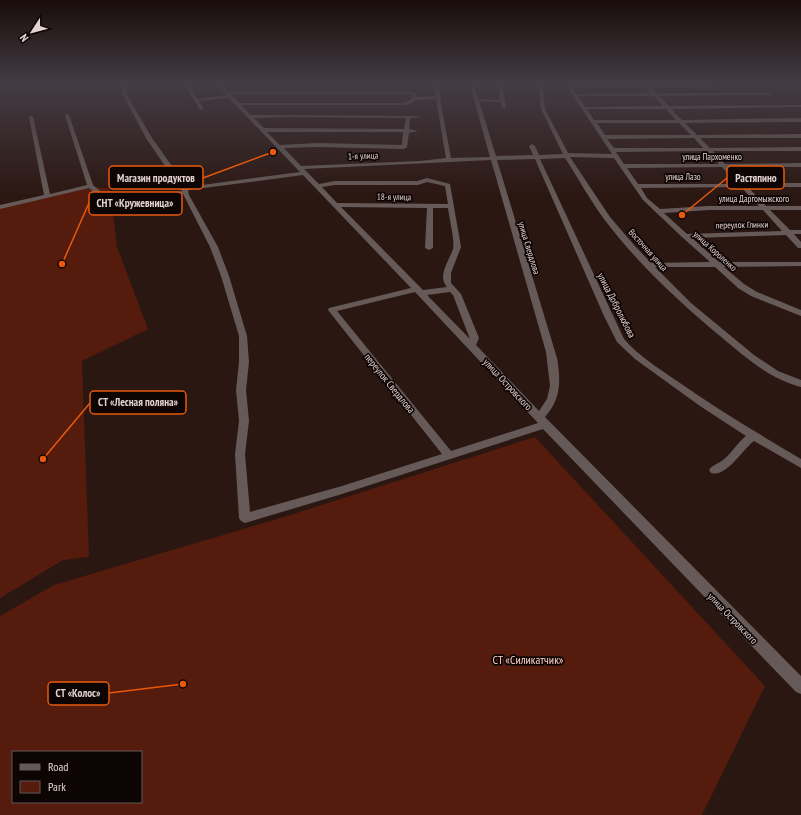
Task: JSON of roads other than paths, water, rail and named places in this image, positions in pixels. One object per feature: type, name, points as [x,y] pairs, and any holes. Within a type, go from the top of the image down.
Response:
[{"type":"street","points":[[32,120],[47,196]]},
{"type":"street","points":[[0,207],[90,186],[69,120]]},
{"type":"street","points":[[139,120],[149,138],[185,190],[214,247],[225,276],[243,336],[244,362],[242,390],[244,421],[240,454],[245,518],[342,490],[448,455],[542,421]]},
{"type":"street","name":"улица Островского","points":[[253,120],[420,291],[605,487],[801,687]]},
{"type":"street","points":[[280,147],[318,145],[404,147],[408,120]]},
{"type":"street","points":[[443,120],[449,160]]},
{"type":"street","name":"улица Свердлова","points":[[483,120],[551,352],[554,369],[554,394],[542,421]]},
{"type":"street","name":"Восточная улица","points":[[549,120],[567,156],[607,218],[649,265],[688,305],[751,357],[776,373],[801,384]]},
{"type":"street","points":[[593,122],[797,120]]},
{"type":"street","points":[[680,121],[801,246]]},
{"type":"street","name":"улица Короленко","points":[[593,122],[645,199],[659,211],[668,222],[747,291],[801,313]]},
{"type":"street","points":[[263,130],[415,131]]},
{"type":"street","points":[[603,138],[801,136]]},
{"type":"street","name":"улица Добролюбова","points":[[532,146],[620,340],[644,363],[702,404],[801,464]]},
{"type":"street","name":"1-я улица","points":[[90,186],[115,203],[127,203],[185,190],[302,170],[426,162],[434,160],[538,158],[615,153],[708,150],[801,149]]},
{"type":"street","name":"улица Пархоменко","points":[[623,166],[801,165]]},
{"type":"street","points":[[319,186],[335,183],[418,183],[427,180],[448,185],[457,247],[447,273],[447,283],[457,294],[475,338],[471,345]]},
{"type":"street","name":"улица Лазо","points":[[637,186],[801,185]]},
{"type":"street","name":"18-я улица","points":[[336,205],[451,206]]},
{"type":"street","points":[[429,248],[430,207]]},
{"type":"street","name":"улица Даргомыжского","points":[[659,211],[801,208]]},
{"type":"street","name":"переулок Глинки","points":[[684,236],[801,232]]},
{"type":"street","points":[[649,265],[801,264]]},
{"type":"street","points":[[420,291],[452,289]]},
{"type":"street","name":"переулок Свердлова","points":[[420,291],[332,310],[448,455]]},
{"type":"street","points":[[715,470],[727,463],[742,445],[754,436]]},
{"type":"place","name":"Магазин продуктов","points":[[273,152]]},
{"type":"place","name":"Растяпино","points":[[682,215]]},
{"type":"place","name":"СНТ «Кружевница»","points":[[62,264]]},
{"type":"place","name":"СТ «Лесная поляна»","points":[[43,459]]},
{"type":"place","name":"СТ «Колос»","points":[[183,684]]},
{"type":"park label","name":"СТ «Силикатчик»","points":[[528,660]]}]
